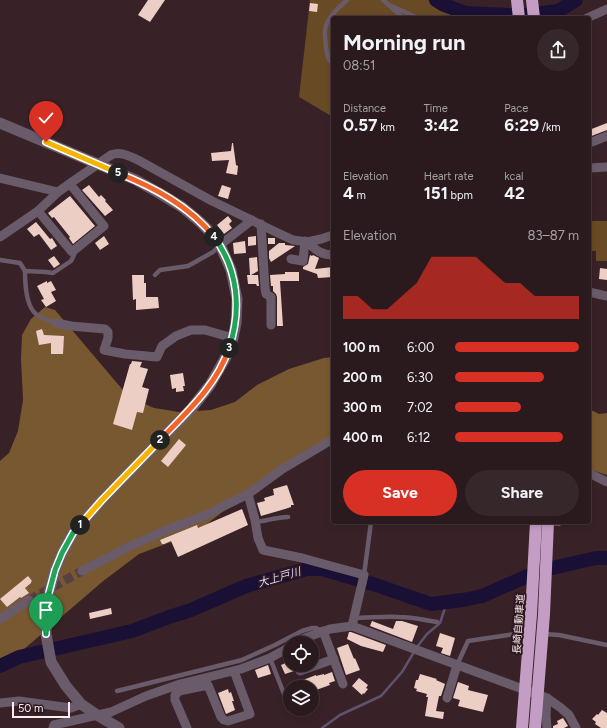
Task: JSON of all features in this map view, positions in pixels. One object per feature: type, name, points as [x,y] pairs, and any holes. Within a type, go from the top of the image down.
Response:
[{"type":"highway","points":[[517,0],[519,16]]},
{"type":"highway","points":[[532,0],[534,16]]},
{"type":"highway","points":[[535,728],[544,614],[543,524]]},
{"type":"highway","name":"長崎自動車道","points":[[522,728],[531,614],[543,524]]},
{"type":"street","points":[[591,16],[607,9]]},
{"type":"street","points":[[2,126],[136,180],[182,206],[211,233],[220,245],[231,270],[237,299],[236,323],[233,338],[226,357],[210,385],[192,408],[102,500],[73,533],[55,570],[46,604],[46,634],[51,662],[66,686],[82,704],[119,728]]},
{"type":"street","points":[[592,142],[607,136]]},
{"type":"street","points":[[0,238],[38,211],[58,192],[111,155],[120,153],[138,160],[212,201],[293,240],[306,242],[331,236]]},
{"type":"street","points":[[591,168],[607,169]]},
{"type":"street","points":[[0,178],[58,192]]},
{"type":"street","points":[[38,211],[72,252],[104,226],[71,183]]},
{"type":"street","points":[[220,245],[252,220]]},
{"type":"street","points":[[261,224],[265,288],[266,294],[270,297],[271,326]]},
{"type":"street","points":[[306,242],[320,253],[331,255]]},
{"type":"street","points":[[291,259],[303,261],[306,242]]},
{"type":"street","points":[[591,292],[607,296]]},
{"type":"street","points":[[56,323],[104,329],[108,332],[108,338],[104,350],[125,354],[157,357],[162,346],[176,336],[191,330],[205,330],[233,338]]},
{"type":"street","points":[[82,571],[126,548],[164,531],[206,515],[248,494],[281,470],[331,440]]},
{"type":"street","points":[[591,474],[607,482]]},
{"type":"street","points":[[248,494],[256,522],[258,538],[263,550],[302,558],[364,575],[353,622]]},
{"type":"street","points":[[0,619],[29,600]]},
{"type":"street","points":[[310,636],[353,622],[420,652],[547,698],[569,715],[576,728]]},
{"type":"street","points":[[324,631],[343,684]]},
{"type":"street","points":[[52,728],[54,725],[111,712],[146,696],[180,684],[234,671],[270,658],[283,651]]},
{"type":"street","points":[[319,664],[334,659]]},
{"type":"street","points":[[447,698],[457,665]]},
{"type":"street","points":[[187,728],[174,700],[175,695],[179,691],[208,685],[221,717],[224,720],[228,721],[250,714],[234,671]]},
{"type":"street","points":[[547,698],[547,728]]},
{"type":"street","points":[[0,703],[19,701],[71,708],[82,704]]},
{"type":"lane","points":[[332,16],[347,0]]},
{"type":"lane","points":[[383,0],[401,16]]},
{"type":"lane","points":[[387,4],[414,16]]},
{"type":"lane","points":[[331,17],[326,23],[325,30],[327,56],[331,62]]},
{"type":"lane","points":[[155,275],[160,270],[188,266],[213,252],[220,245]]},
{"type":"lane","points":[[25,271],[53,273],[71,261],[74,256],[72,252]]},
{"type":"lane","points":[[0,260],[20,263],[25,271],[28,298],[32,309],[35,313],[56,323]]},
{"type":"lane","points":[[256,522],[262,522],[280,517],[288,517]]},
{"type":"lane","points":[[364,575],[371,524]]},
{"type":"lane","points":[[353,622],[368,618],[400,617],[437,622]]},
{"type":"lane","points":[[117,692],[242,660],[275,646],[302,631],[312,628],[324,631]]},
{"type":"lane","points":[[457,665],[468,640],[522,633],[559,635],[607,645]]},
{"type":"lane","points":[[270,658],[283,691]]},
{"type":"shaded area","points":[[310,0],[428,0],[456,16],[331,16],[331,116],[299,97]]},
{"type":"shaded area","points":[[591,221],[607,221],[607,261],[596,261],[596,251],[591,251]]},
{"type":"shaded area","points":[[45,307],[55,310],[122,389],[136,400],[154,408],[179,412],[211,410],[235,402],[257,385],[289,369],[331,357],[331,444],[240,498],[202,528],[139,554],[102,582],[9,662],[0,667],[0,461],[9,453],[18,431],[23,400],[21,359],[22,335],[31,319]]},
{"type":"shaded area","points":[[591,410],[599,414],[607,413],[607,475],[591,470]]},
{"type":"building","points":[[148,0],[165,0],[150,22],[138,15]]},
{"type":"building","points":[[310,3],[318,4],[317,12],[309,11]]},
{"type":"building","points":[[607,123],[607,130],[591,136],[591,129]]},
{"type":"building","points":[[232,143],[236,165],[238,166],[237,175],[226,173],[229,160],[212,161],[211,153],[231,151]]},
{"type":"building","points":[[89,185],[99,197],[101,195],[106,200],[105,201],[113,210],[105,216],[82,190]]},
{"type":"building","points":[[222,185],[231,188],[228,199],[218,196]]},
{"type":"building","points":[[70,196],[95,226],[73,244],[69,238],[70,237],[54,217],[52,218],[48,213]]},
{"type":"building","points":[[228,216],[232,221],[229,224],[232,228],[224,234],[217,225]]},
{"type":"building","points":[[36,222],[50,239],[52,238],[57,246],[51,250],[39,234],[34,237],[27,229]]},
{"type":"building","points":[[104,236],[109,244],[100,250],[95,243]]},
{"type":"building","points":[[256,236],[256,245],[248,246],[248,237]]},
{"type":"building","points":[[268,238],[275,238],[275,244],[268,244]]},
{"type":"building","points":[[245,241],[246,253],[234,254],[233,243]]},
{"type":"building","points":[[279,243],[295,246],[271,262],[269,258],[269,251]]},
{"type":"building","points":[[310,255],[319,258],[315,269],[331,267],[331,277],[318,278],[317,274],[303,269],[303,267],[308,264]]},
{"type":"building","points":[[54,256],[60,264],[54,268],[48,260]]},
{"type":"building","points":[[257,257],[258,271],[251,275],[258,275],[259,286],[256,284],[248,284],[247,275],[250,275],[249,258]]},
{"type":"building","points":[[600,268],[607,269],[607,280],[599,279]]},
{"type":"building","points":[[285,272],[299,272],[299,281],[280,281],[283,326],[277,326],[277,297],[273,291],[273,286],[271,286],[270,275],[285,274]]},
{"type":"building","points":[[132,275],[144,275],[144,283],[146,283],[146,297],[158,297],[159,308],[136,310],[136,299],[133,300]]},
{"type":"building","points":[[47,281],[47,283],[51,281],[56,290],[51,292],[56,301],[46,307],[41,300],[44,299],[37,286]]},
{"type":"building","points":[[42,329],[44,335],[64,336],[63,354],[51,354],[51,343],[39,345],[36,331]]},
{"type":"building","points":[[132,361],[142,362],[140,367],[148,369],[142,387],[149,389],[143,413],[137,412],[132,430],[113,424]]},
{"type":"building","points":[[183,373],[185,386],[183,386],[184,391],[176,392],[176,388],[172,389],[170,375]]},
{"type":"building","points":[[179,439],[186,445],[168,467],[161,461]]},
{"type":"building","points":[[287,485],[294,505],[261,516],[257,503],[265,501],[264,498],[274,495],[273,489]]},
{"type":"building","points":[[242,509],[248,525],[178,557],[171,541],[162,544],[160,540],[197,525],[198,528]]},
{"type":"building","points":[[28,576],[32,581],[25,588],[29,593],[21,598],[20,597],[7,607],[0,599]]},
{"type":"building","points":[[111,608],[112,614],[90,619],[89,613]]},
{"type":"building","points":[[372,621],[393,629],[396,621],[402,621],[418,626],[412,642],[370,626]]},
{"type":"building","points":[[349,632],[386,645],[383,652],[361,646],[347,639]]},
{"type":"building","points":[[440,633],[455,638],[450,656],[441,653],[443,648],[436,646]]},
{"type":"building","points":[[348,644],[360,670],[346,675],[337,648]]},
{"type":"building","points":[[268,665],[271,674],[258,678],[255,670]]},
{"type":"building","points":[[332,672],[335,681],[329,683],[330,685],[319,689],[319,680],[303,680],[316,675],[324,675]]},
{"type":"building","points":[[420,674],[437,679],[436,680],[445,684],[441,696],[439,696],[436,711],[444,712],[443,719],[425,716],[428,697],[426,697],[427,694],[416,691],[417,689],[414,688],[416,680],[418,680]]},
{"type":"building","points":[[359,678],[368,685],[366,688],[368,689],[362,695],[352,686]]},
{"type":"building","points":[[458,682],[469,686],[468,690],[488,695],[483,712],[458,706],[460,700],[453,698]]},
{"type":"building","points":[[228,689],[229,693],[231,692],[234,701],[232,701],[235,710],[226,714],[218,693]]},
{"type":"building","points":[[602,710],[607,713],[607,728],[601,728],[595,724],[596,722],[592,719]]},
{"type":"building","points":[[563,718],[568,726],[564,728],[553,728],[553,726],[558,724],[557,721]]},
{"type":"waterway","points":[[436,0],[444,5],[466,13],[508,15],[528,15],[558,11],[576,0]]},
{"type":"waterway","name":"大上戸川","points":[[0,666],[19,657],[132,631],[191,610],[246,586],[307,569],[322,569],[373,584],[431,604],[482,596],[539,571],[596,558],[607,558]]},
{"type":"waterway","points":[[322,728],[340,715],[381,696],[402,672],[417,647],[427,634],[440,623],[447,602]]},
{"type":"tunnel","points":[[29,600],[82,571]]},
{"type":"route","points":[[46,142],[136,180],[182,206],[211,233],[220,245],[231,270],[237,299],[236,323],[233,338],[226,357],[210,385],[192,408],[102,500],[73,533],[55,570],[46,604],[46,634]]}]
